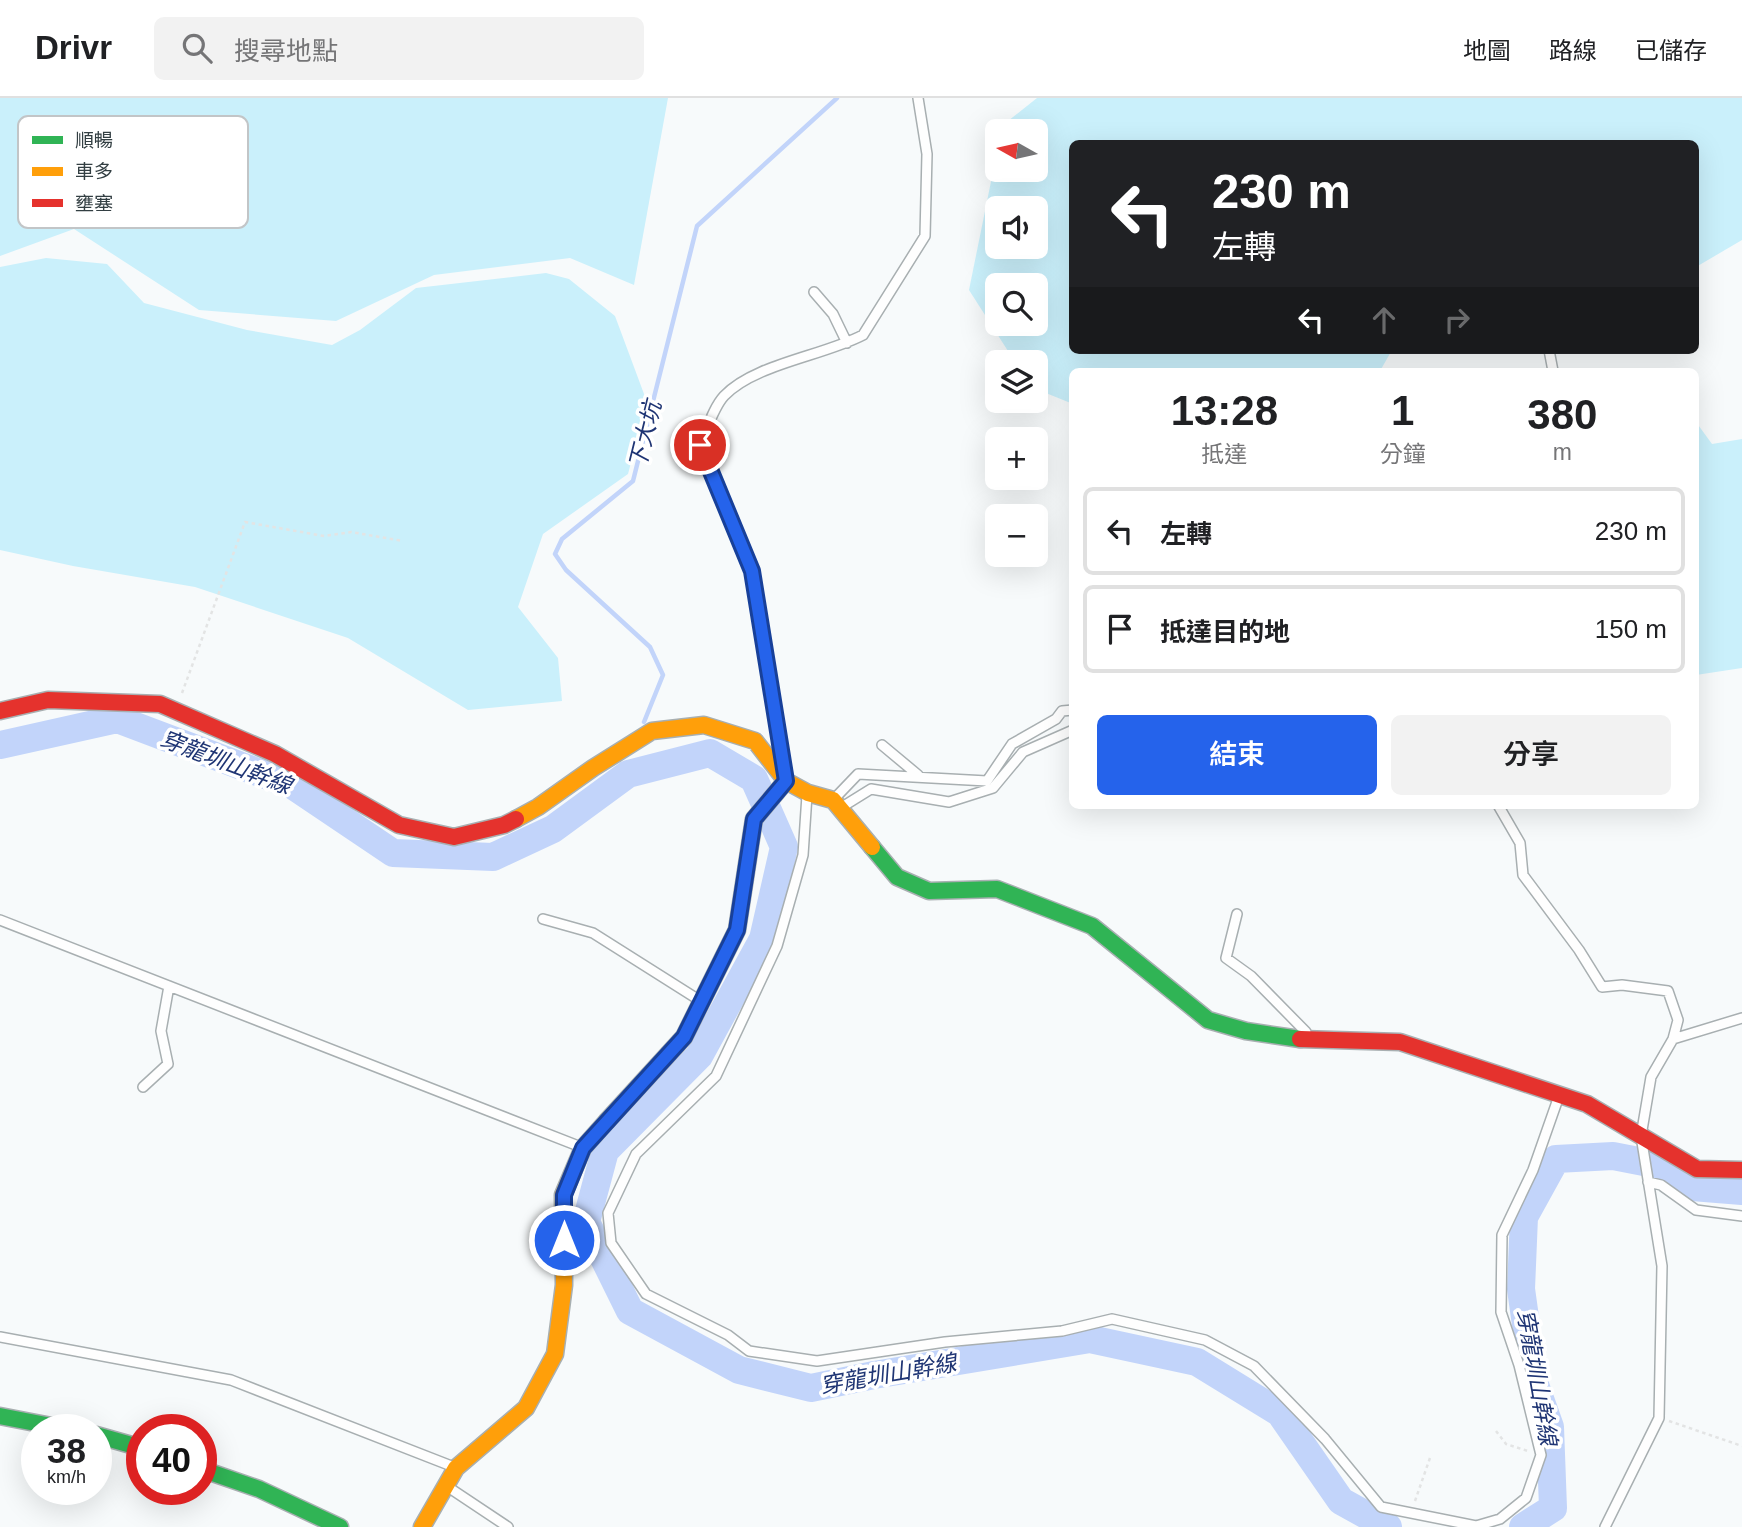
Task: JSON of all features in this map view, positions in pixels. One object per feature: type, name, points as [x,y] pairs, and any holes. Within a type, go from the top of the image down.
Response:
[{"type":"street","points":[[0,711],[48,700],[160,704],[275,754],[399,825],[454,837],[504,825],[527,813],[652,731],[704,725],[755,741],[786,781],[807,793],[837,804],[897,877],[929,891],[997,889],[1092,926],[1208,1020],[1246,1031],[1314,1041],[1400,1042],[1587,1104],[1697,1169],[1742,1170]]},
{"type":"street","points":[[422,1527],[456,1468],[526,1408],[555,1354],[564,1285],[564,1195],[583,1148],[684,1037],[737,930],[754,819],[786,781]]},
{"type":"street","points":[[0,1416],[21,1420]]},
{"type":"street","points":[[217,1475],[259,1489],[340,1527]]},
{"type":"lane","points":[[786,781],[752,571],[700,445],[723,397],[748,378],[863,335],[925,236],[927,154],[918,98]]},
{"type":"lane","points":[[814,292],[833,314],[846,343]]},
{"type":"lane","points":[[837,804],[858,774],[987,781],[1012,744],[1056,719],[1062,710],[1069,710]]},
{"type":"lane","points":[[837,804],[871,789],[949,802],[982,792],[993,788],[1023,752],[1069,732]]},
{"type":"lane","points":[[882,744],[921,777]]},
{"type":"lane","points":[[807,793],[803,855],[777,946],[722,1064],[716,1076],[636,1154],[608,1213],[611,1243],[646,1294],[728,1335],[749,1351],[817,1361],[945,1342],[1062,1331],[1112,1320],[1205,1340],[1254,1366],[1325,1439],[1381,1507],[1476,1526],[1500,1519],[1526,1498],[1541,1455],[1519,1365],[1501,1312],[1502,1235],[1533,1170],[1560,1095]]},
{"type":"lane","points":[[1499,809],[1520,843],[1524,875],[1579,950],[1602,987],[1622,985],[1668,991],[1678,1020],[1673,1039],[1651,1077],[1641,1136],[1662,1266],[1659,1418],[1605,1527]]},
{"type":"lane","points":[[1237,914],[1226,958],[1251,976],[1314,1041]]},
{"type":"lane","points":[[543,919],[593,933],[702,1002]]},
{"type":"lane","points":[[0,920],[583,1148]]},
{"type":"lane","points":[[143,1087],[169,1064],[160,1031],[169,986]]},
{"type":"lane","points":[[1673,1039],[1742,1018]]},
{"type":"lane","points":[[1648,1182],[1661,1185],[1696,1210],[1742,1216]]},
{"type":"lane","points":[[0,1337],[231,1380],[456,1468]]},
{"type":"lane","points":[[446,1485],[508,1527]]},
{"type":"path","points":[[176,709],[245,522],[324,536],[351,532],[403,541]]},
{"type":"path","points":[[1659,1418],[1742,1446]]},
{"type":"path","points":[[1496,1432],[1506,1444],[1541,1455]]},
{"type":"path","points":[[1410,1513],[1431,1455]]},
{"type":"shaded area","points":[[0,98],[668,98],[634,285],[570,258],[434,275],[336,321],[199,310],[74,229],[0,256]]},
{"type":"shaded area","points":[[1037,98],[1742,98],[1742,240],[1699,265],[1699,140],[1069,140],[1069,354],[1390,354],[1382,368],[1069,368],[1069,402],[1048,394],[1048,350],[1007,350],[998,336],[1048,336],[1048,273],[985,273],[985,315],[969,290],[985,211],[985,259],[1048,259],[1048,196],[988,196],[991,182],[1048,182],[1048,119],[1011,119]]},
{"type":"shaded area","points":[[46,258],[107,264],[144,303],[247,330],[332,345],[360,330],[416,288],[546,273],[569,279],[615,316],[647,402],[628,474],[543,534],[518,607],[558,658],[562,701],[468,710],[348,638],[195,587],[73,566],[0,550],[0,267]]},
{"type":"shaded area","points":[[1699,426],[1712,444],[1742,439],[1742,668],[1699,675]]},
{"type":"waterway","name":"下大坑","points":[[644,722],[663,675],[650,647],[566,570],[555,554],[562,539],[633,481],[697,226],[837,98]]},
{"type":"waterway","name":"穿龍圳山幹線","points":[[0,745],[117,719],[292,785],[393,853],[493,857],[553,829],[628,774],[710,753],[754,779],[784,847],[763,939],[699,1056],[605,1151],[586,1222],[630,1311],[739,1370],[811,1388],[1090,1339],[1197,1362],[1280,1413],[1341,1501],[1388,1527]]},
{"type":"waterway","name":"下大坑","points":[[608,789],[622,764]]},
{"type":"waterway","name":"穿龍圳山幹線","points":[[1523,1527],[1553,1508],[1550,1427],[1534,1382],[1521,1289],[1524,1217],[1556,1159],[1613,1156],[1654,1164],[1692,1187],[1742,1191]]},
{"type":"traffic: fast","points":[[607,1121],[684,1037],[737,930],[754,819],[786,781]]},
{"type":"traffic: fast","points":[[872,847],[897,877],[929,891],[997,889],[1092,926],[1208,1020],[1246,1031],[1300,1039]]},
{"type":"traffic: fast","points":[[0,1416],[21,1420]]},
{"type":"traffic: fast","points":[[112,1440],[126,1443]]},
{"type":"traffic: fast","points":[[217,1475],[259,1489],[340,1527]]},
{"type":"traffic: slow","points":[[516,819],[652,731],[704,725],[755,741],[786,781],[808,793],[833,800],[872,847]]},
{"type":"traffic: slow","points":[[422,1527],[456,1468],[526,1408],[555,1354],[564,1285],[563,1195],[583,1148],[607,1121]]},
{"type":"traffic: jam","points":[[0,711],[48,700],[160,704],[275,754],[399,825],[454,837],[504,825],[516,819]]},
{"type":"traffic: jam","points":[[1300,1039],[1400,1042],[1587,1104],[1697,1169],[1742,1170]]},
{"type":"route","points":[[564,1240],[564,1195],[583,1148],[684,1037],[737,930],[754,819],[786,781],[752,571],[700,445]]}]
